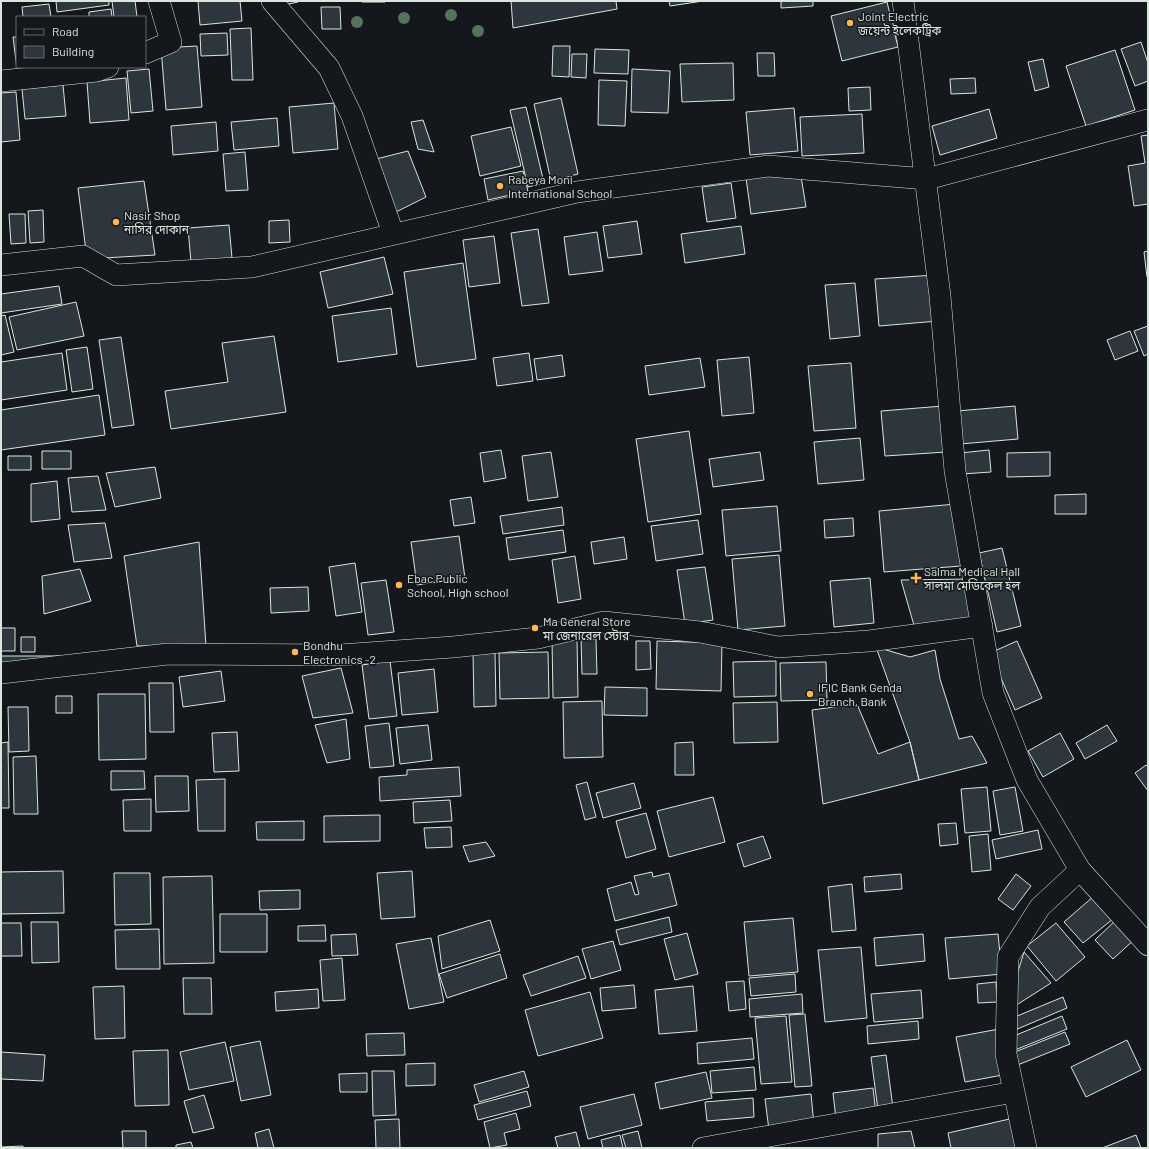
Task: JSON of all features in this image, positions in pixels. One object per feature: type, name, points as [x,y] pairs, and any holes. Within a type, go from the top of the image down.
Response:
[{"type":"street","points":[[146,52],[170,42],[159,1]]},
{"type":"street","points":[[272,1],[329,68],[352,116],[393,233]]},
{"type":"street","points":[[903,1],[927,179],[940,296],[955,471],[993,693],[1027,780],[1080,870],[1148,945]]},
{"type":"street","points":[[1,81],[97,71],[105,68]]},
{"type":"street","points":[[1,265],[83,256],[116,276],[252,267],[393,233],[577,192],[768,166],[927,179],[1148,120]]},
{"type":"street","points":[[1,673],[168,654],[340,655],[453,647],[538,638],[604,622],[700,632],[778,647],[869,641],[982,626]]},
{"type":"street","points":[[1026,1148],[1006,1054],[1008,957],[1040,907],[1080,870]]},
{"type":"street","points":[[703,1148],[1014,1092]]},
{"type":"building","points":[[56,1],[109,1],[109,5],[57,12]]},
{"type":"building","points":[[112,1],[135,1],[137,16],[114,16]]},
{"type":"building","points":[[198,1],[240,1],[242,21],[200,25]]},
{"type":"building","points":[[280,1],[297,1],[298,2],[280,6]]},
{"type":"building","points":[[385,1],[385,2],[362,2]]},
{"type":"building","points":[[511,1],[616,1],[617,9],[513,28]]},
{"type":"building","points":[[669,1],[703,1],[670,6]]},
{"type":"building","points":[[781,1],[813,1],[813,6],[781,8]]},
{"type":"building","points":[[887,2],[898,47],[842,61],[831,16]]},
{"type":"building","points":[[49,4],[51,16],[23,16],[22,7]]},
{"type":"building","points":[[321,7],[340,7],[341,29],[322,29]]},
{"type":"building","points":[[111,9],[112,16],[89,16],[89,12]]},
{"type":"building","points":[[251,28],[253,80],[232,80],[230,29]]},
{"type":"building","points":[[227,33],[228,55],[201,56],[200,34]]},
{"type":"building","points":[[13,37],[16,37],[16,61]]},
{"type":"building","points":[[1141,42],[1148,63],[1148,81],[1135,86],[1121,49]]},
{"type":"building","points":[[197,46],[202,107],[166,110],[161,48]]},
{"type":"building","points":[[553,46],[570,46],[569,77],[552,76]]},
{"type":"building","points":[[595,49],[629,50],[628,74],[594,73]]},
{"type":"building","points":[[1115,50],[1135,110],[1086,126],[1066,66]]},
{"type":"building","points":[[757,53],[774,53],[775,76],[758,76]]},
{"type":"building","points":[[572,54],[587,54],[586,78],[571,77]]},
{"type":"building","points":[[1043,59],[1049,87],[1035,91],[1028,62]]},
{"type":"building","points":[[733,63],[734,100],[682,102],[680,64]]},
{"type":"building","points":[[149,69],[153,111],[131,113],[127,71]]},
{"type":"building","points":[[632,69],[670,71],[668,113],[631,112]]},
{"type":"building","points":[[126,78],[129,120],[90,123],[87,82]]},
{"type":"building","points":[[975,78],[976,93],[951,94],[950,79]]},
{"type":"building","points":[[599,80],[627,81],[625,126],[598,125]]},
{"type":"building","points":[[63,85],[66,116],[25,119],[22,89]]},
{"type":"building","points":[[870,87],[871,110],[849,111],[848,88]]},
{"type":"building","points":[[16,92],[20,140],[1,142],[1,93]]},
{"type":"building","points":[[561,98],[578,174],[551,181],[534,104]]},
{"type":"building","points":[[334,103],[338,149],[293,153],[289,107]]},
{"type":"building","points":[[526,107],[544,183],[528,187],[510,110]]},
{"type":"building","points":[[794,108],[798,151],[750,155],[746,112]]},
{"type":"building","points":[[989,109],[997,138],[940,155],[932,126]]},
{"type":"building","points":[[862,114],[864,153],[802,156],[800,117]]},
{"type":"building","points":[[277,118],[279,146],[234,150],[231,122]]},
{"type":"building","points":[[423,120],[434,152],[418,149],[411,122]]},
{"type":"building","points":[[216,122],[218,151],[173,155],[171,126]]},
{"type":"building","points":[[511,127],[521,166],[480,176],[471,136]]},
{"type":"building","points":[[1148,135],[1148,204],[1134,206],[1128,166],[1145,163],[1141,136]]},
{"type":"building","points":[[408,151],[426,197],[396,212],[376,159]]},
{"type":"building","points":[[245,152],[248,190],[226,191],[223,154]]},
{"type":"building","points":[[800,170],[806,207],[751,214],[746,178]]},
{"type":"building","points":[[523,171],[528,191],[488,200],[484,179]]},
{"type":"building","name":"Nasir Shop নাসির দোকান","points":[[144,181],[155,255],[87,259],[78,188]]},
{"type":"building","points":[[731,183],[736,218],[707,222],[702,187]]},
{"type":"building","points":[[43,210],[44,242],[30,243],[28,211]]},
{"type":"building","points":[[9,214],[25,214],[26,243],[11,244]]},
{"type":"building","points":[[289,220],[290,242],[269,243],[269,221]]},
{"type":"building","points":[[637,221],[642,254],[608,258],[603,226]]},
{"type":"building","points":[[229,225],[232,258],[191,262],[188,228]]},
{"type":"building","points":[[741,226],[745,254],[685,263],[681,234]]},
{"type":"building","points":[[538,229],[549,303],[522,306],[511,233]]},
{"type":"building","points":[[597,232],[603,271],[569,275],[564,237]]},
{"type":"building","points":[[494,236],[500,283],[469,287],[463,240]]},
{"type":"building","points":[[1148,251],[1148,277],[1147,277],[1144,252]]},
{"type":"building","points":[[384,257],[393,294],[328,308],[320,272]]},
{"type":"building","points":[[463,263],[476,359],[417,367],[404,272]]},
{"type":"building","points":[[935,275],[938,321],[879,326],[875,279]]},
{"type":"building","points":[[855,283],[860,336],[830,339],[825,285]]},
{"type":"building","points":[[59,286],[62,304],[1,313],[1,294]]},
{"type":"building","points":[[76,302],[84,336],[17,350],[9,317]]},
{"type":"building","points":[[391,308],[397,354],[338,362],[332,316]]},
{"type":"building","points":[[5,315],[14,352],[1,355],[1,316]]},
{"type":"building","points":[[1148,326],[1148,354],[1144,356],[1134,331]]},
{"type":"building","points":[[1130,331],[1138,351],[1115,360],[1107,340]]},
{"type":"building","points":[[274,336],[286,412],[171,429],[165,391],[228,382],[222,343]]},
{"type":"building","points":[[121,337],[134,425],[112,428],[99,340]]},
{"type":"building","points":[[87,347],[93,389],[72,392],[66,350]]},
{"type":"building","points":[[62,353],[67,390],[1,400],[1,362]]},
{"type":"building","points":[[529,353],[533,381],[497,386],[493,358]]},
{"type":"building","points":[[562,355],[565,376],[537,380],[534,359]]},
{"type":"building","points":[[749,357],[754,413],[722,416],[717,360]]},
{"type":"building","points":[[700,358],[705,387],[649,395],[645,366]]},
{"type":"building","points":[[851,363],[856,428],[814,431],[808,366]]},
{"type":"building","points":[[99,395],[105,435],[1,450],[1,410]]},
{"type":"building","points":[[943,406],[946,452],[885,456],[881,411]]},
{"type":"building","points":[[1015,406],[1018,439],[960,444],[957,411]]},
{"type":"building","points":[[689,431],[701,514],[648,522],[636,439]]},
{"type":"building","points":[[860,438],[864,480],[818,484],[814,442]]},
{"type":"building","points":[[501,450],[506,478],[484,482],[480,453]]},
{"type":"building","points":[[989,450],[991,472],[962,474],[960,453]]},
{"type":"building","points":[[42,451],[71,451],[71,469],[42,469]]},
{"type":"building","points":[[551,452],[558,497],[528,501],[522,456]]},
{"type":"building","points":[[760,452],[764,480],[713,487],[709,459]]},
{"type":"building","points":[[1050,452],[1050,476],[1007,477],[1007,453]]},
{"type":"building","points":[[8,456],[31,456],[31,470],[8,470]]},
{"type":"building","points":[[155,467],[161,498],[115,507],[106,473]]},
{"type":"building","points":[[98,476],[106,510],[72,512],[68,478]]},
{"type":"building","points":[[57,481],[60,519],[31,522],[31,484]]},
{"type":"building","points":[[1086,494],[1086,514],[1055,514],[1055,495]]},
{"type":"building","points":[[471,497],[475,523],[454,526],[450,500]]},
{"type":"building","points":[[956,504],[961,566],[884,572],[879,511]]},
{"type":"building","points":[[777,506],[781,551],[726,556],[722,510]]},
{"type":"building","points":[[562,507],[564,525],[503,534],[500,516]]},
{"type":"building","points":[[853,518],[854,536],[825,538],[824,520]]},
{"type":"building","points":[[698,520],[703,554],[656,561],[651,526]]},
{"type":"building","points":[[105,523],[112,558],[74,562],[68,525]]},
{"type":"building","points":[[563,530],[566,552],[509,560],[506,538]]},
{"type":"building","points":[[459,536],[465,578],[417,585],[411,542]]},
{"type":"building","points":[[624,537],[627,559],[594,564],[591,542]]},
{"type":"building","points":[[199,542],[206,646],[137,646],[124,556]]},
{"type":"building","points":[[1002,548],[1021,626],[997,632],[979,553]]},
{"type":"building","points":[[779,555],[785,626],[738,630],[732,559]]},
{"type":"building","points":[[575,556],[581,599],[558,603],[552,560]]},
{"type":"building","points":[[355,563],[362,612],[336,616],[329,567]]},
{"type":"building","points":[[705,567],[713,620],[685,624],[677,570]]},
{"type":"building","points":[[80,569],[91,601],[44,614],[42,576]]},
{"type":"building","points":[[870,578],[874,623],[834,627],[830,581]]},
{"type":"building","points":[[970,579],[973,621],[915,629],[901,580]]},
{"type":"building","points":[[386,580],[394,632],[368,635],[361,583]]},
{"type":"building","points":[[308,587],[309,611],[271,613],[270,588]]},
{"type":"building","points":[[1,628],[15,628],[15,651],[1,651]]},
{"type":"building","points":[[21,637],[35,637],[35,652],[21,652]]},
{"type":"building","points":[[577,638],[578,697],[553,698],[552,639]]},
{"type":"building","points":[[581,639],[596,639],[597,674],[582,674]]},
{"type":"building","points":[[636,641],[650,641],[651,669],[636,670]]},
{"type":"building","points":[[657,641],[722,643],[721,691],[656,689]]},
{"type":"building","points":[[1017,641],[1042,698],[1015,710],[990,653]]},
{"type":"building","points":[[876,647],[910,657],[935,650],[940,679],[959,739],[972,736],[987,763],[919,780],[910,742]]},
{"type":"building","points":[[548,652],[549,698],[500,699],[499,653]]},
{"type":"building","points":[[473,653],[495,653],[496,706],[474,707]]},
{"type":"building","points":[[1,656],[59,656],[1,674]]},
{"type":"building","points":[[390,661],[397,716],[369,719],[362,665]]},
{"type":"building","points":[[776,661],[776,696],[734,697],[733,662]]},
{"type":"building","points":[[826,662],[827,700],[781,701],[780,663]]},
{"type":"building","points":[[341,668],[353,713],[313,718],[302,676]]},
{"type":"building","points":[[434,669],[438,712],[402,715],[398,673]]},
{"type":"building","points":[[221,671],[225,701],[183,707],[179,677]]},
{"type":"building","points":[[149,683],[173,683],[174,732],[150,732]]},
{"type":"building","points":[[605,687],[647,688],[647,716],[604,715]]},
{"type":"building","points":[[98,694],[145,694],[146,759],[99,760]]},
{"type":"building","points":[[56,696],[72,696],[72,713],[56,713]]},
{"type":"building","points":[[602,701],[603,757],[564,758],[563,702]]},
{"type":"building","points":[[777,702],[778,742],[734,743],[733,703]]},
{"type":"building","points":[[857,704],[878,754],[910,742],[919,780],[823,804],[812,710]]},
{"type":"building","points":[[8,707],[28,707],[29,751],[9,752]]},
{"type":"building","points":[[346,719],[350,759],[327,763],[315,725]]},
{"type":"building","points":[[389,723],[394,766],[370,768],[365,726]]},
{"type":"building","points":[[428,725],[432,760],[400,764],[396,728]]},
{"type":"building","points":[[1107,725],[1117,741],[1085,759],[1076,743]]},
{"type":"building","points":[[237,732],[239,771],[214,772],[212,733]]},
{"type":"building","points":[[1060,733],[1074,759],[1043,777],[1028,751]]},
{"type":"building","points":[[8,742],[9,808],[1,808],[1,743]]},
{"type":"building","points":[[693,742],[694,775],[675,775],[675,743]]},
{"type":"building","points":[[36,756],[38,814],[14,814],[13,757]]},
{"type":"building","points":[[1146,765],[1148,767],[1148,791],[1135,773]]},
{"type":"building","points":[[459,767],[461,796],[380,801],[379,777],[407,775],[407,770]]},
{"type":"building","points":[[111,771],[144,771],[145,789],[111,790]]},
{"type":"building","points":[[155,776],[188,776],[189,811],[156,812]]},
{"type":"building","points":[[225,779],[225,831],[198,831],[196,780]]},
{"type":"building","points":[[587,782],[596,817],[585,820],[576,785]]},
{"type":"building","points":[[634,783],[641,808],[603,818],[596,793]]},
{"type":"building","points":[[987,787],[991,831],[965,833],[961,789]]},
{"type":"building","points":[[1015,787],[1023,831],[1000,835],[993,791]]},
{"type":"building","points":[[713,797],[725,842],[669,857],[657,811]]},
{"type":"building","points":[[151,799],[151,831],[124,831],[123,800]]},
{"type":"building","points":[[450,800],[452,821],[414,823],[413,802]]},
{"type":"building","points":[[646,813],[656,849],[626,858],[616,821]]},
{"type":"building","points":[[380,815],[380,841],[324,842],[324,816]]},
{"type":"building","points":[[304,821],[304,840],[257,840],[256,822]]},
{"type":"building","points":[[956,823],[958,844],[940,846],[938,824]]},
{"type":"building","points":[[451,827],[452,847],[426,848],[424,828]]},
{"type":"building","points":[[1038,830],[1042,849],[996,859],[992,840]]},
{"type":"building","points":[[988,834],[991,870],[972,872],[969,836]]},
{"type":"building","points":[[763,836],[771,858],[744,867],[737,844]]},
{"type":"building","points":[[486,842],[495,856],[469,862],[463,846]]},
{"type":"building","points":[[63,871],[64,913],[1,914],[1,872]]},
{"type":"building","points":[[412,871],[415,917],[381,919],[377,873]]},
{"type":"building","points":[[652,872],[653,877],[669,873],[677,905],[615,921],[607,889],[631,882],[635,895],[639,894],[634,876]]},
{"type":"building","points":[[114,873],[150,873],[151,924],[115,925]]},
{"type":"building","points":[[901,874],[902,889],[865,892],[864,877]]},
{"type":"building","points":[[1016,874],[1031,886],[1013,910],[998,899]]},
{"type":"building","points":[[212,876],[214,963],[164,964],[163,877]]},
{"type":"building","points":[[852,884],[856,930],[832,932],[828,887]]},
{"type":"building","points":[[300,890],[300,909],[260,910],[259,891]]},
{"type":"building","points":[[1094,896],[1113,919],[1083,943],[1064,922]]},
{"type":"building","points":[[220,914],[267,914],[267,952],[220,952]]},
{"type":"building","points":[[669,917],[672,932],[620,945],[616,930]]},
{"type":"building","points":[[793,918],[798,972],[749,976],[744,922]]},
{"type":"building","points":[[1117,919],[1135,939],[1113,959],[1095,940]]},
{"type":"building","points":[[490,920],[500,951],[442,969],[438,936]]},
{"type":"building","points":[[31,922],[58,922],[59,962],[32,963]]},
{"type":"building","points":[[1,923],[21,923],[22,956],[1,956]]},
{"type":"building","points":[[1056,923],[1085,957],[1056,981],[1027,946]]},
{"type":"building","points":[[325,925],[326,941],[298,941],[298,926]]},
{"type":"building","points":[[159,929],[160,969],[116,969],[115,930]]},
{"type":"building","points":[[687,933],[698,974],[675,980],[664,939]]},
{"type":"building","points":[[356,934],[358,955],[332,956],[331,935]]},
{"type":"building","points":[[923,934],[925,961],[876,966],[874,938]]},
{"type":"building","points":[[998,934],[1002,974],[949,979],[945,938]]},
{"type":"building","points":[[431,938],[444,1002],[409,1009],[396,944]]},
{"type":"building","points":[[613,941],[621,970],[591,979],[582,949]]},
{"type":"building","points":[[861,947],[867,1018],[825,1022],[818,950]]},
{"type":"building","points":[[1024,952],[1051,983],[1015,1006],[1016,978]]},
{"type":"building","points":[[500,954],[507,978],[447,998],[439,974]]},
{"type":"building","points":[[578,956],[586,978],[531,996],[523,975]]},
{"type":"building","points":[[342,958],[345,1000],[323,1001],[320,960]]},
{"type":"building","points":[[795,974],[796,992],[751,996],[749,978]]},
{"type":"building","points":[[183,978],[211,978],[212,1014],[184,1014]]},
{"type":"building","points":[[744,981],[746,1009],[729,1011],[726,982]]},
{"type":"building","points":[[996,982],[997,1002],[978,1003],[977,984]]},
{"type":"building","points":[[634,985],[636,1008],[602,1011],[600,988]]},
{"type":"building","points":[[124,986],[125,1038],[95,1039],[93,987]]},
{"type":"building","points":[[693,986],[697,1031],[659,1034],[655,990]]},
{"type":"building","points":[[318,989],[319,1008],[276,1011],[275,992]]},
{"type":"building","points":[[921,990],[923,1018],[874,1022],[871,994]]},
{"type":"building","points":[[590,992],[603,1038],[538,1056],[525,1010]]},
{"type":"building","points":[[802,994],[803,1013],[750,1017],[749,999]]},
{"type":"building","points":[[1063,997],[1067,1008],[1015,1030],[1010,1019]]},
{"type":"building","points":[[805,1014],[812,1086],[795,1087],[789,1015]]},
{"type":"building","points":[[786,1016],[792,1082],[761,1084],[755,1018]]},
{"type":"building","points":[[1062,1016],[1067,1029],[1015,1050],[1009,1038]]},
{"type":"building","points":[[918,1021],[919,1039],[868,1044],[867,1026]]},
{"type":"building","points":[[999,1029],[1008,1074],[965,1082],[956,1037]]},
{"type":"building","points":[[1065,1032],[1070,1044],[1015,1066],[1010,1054]]},
{"type":"building","points":[[404,1033],[405,1055],[367,1056],[366,1034]]},
{"type":"building","points":[[752,1038],[754,1059],[698,1064],[697,1043]]},
{"type":"building","points":[[1127,1040],[1141,1070],[1086,1097],[1071,1067]]},
{"type":"building","points":[[260,1041],[271,1095],[241,1101],[230,1047]]},
{"type":"building","points":[[225,1042],[234,1081],[189,1090],[180,1052]]},
{"type":"building","points":[[168,1050],[169,1105],[135,1106],[133,1051]]},
{"type":"building","points":[[1,1052],[45,1055],[43,1081],[1,1079]]},
{"type":"building","points":[[886,1055],[893,1108],[878,1110],[871,1057]]},
{"type":"building","points":[[435,1063],[435,1085],[406,1086],[406,1064]]},
{"type":"building","points":[[754,1067],[756,1090],[712,1093],[710,1071]]},
{"type":"building","points":[[372,1071],[394,1071],[396,1115],[373,1116]]},
{"type":"building","points":[[524,1071],[529,1087],[479,1102],[474,1085]]},
{"type":"building","points":[[706,1072],[712,1098],[660,1109],[655,1083]]},
{"type":"building","points":[[367,1073],[367,1092],[340,1092],[339,1074]]},
{"type":"building","points":[[873,1088],[876,1114],[836,1119],[833,1093]]},
{"type":"building","points":[[527,1091],[531,1106],[478,1120],[474,1105]]},
{"type":"building","points":[[634,1094],[642,1125],[588,1139],[580,1107]]},
{"type":"building","points":[[811,1094],[814,1125],[769,1130],[765,1099]]},
{"type":"building","points":[[204,1095],[214,1128],[193,1133],[184,1101]]},
{"type":"building","points":[[753,1098],[754,1117],[707,1121],[705,1102]]},
{"type":"building","points":[[516,1113],[520,1129],[504,1133],[507,1145],[490,1148],[484,1122]]},
{"type":"building","points":[[1014,1118],[1021,1148],[951,1148],[948,1133]]},
{"type":"building","points":[[399,1119],[400,1148],[376,1148],[375,1120]]},
{"type":"building","points":[[269,1129],[274,1148],[258,1148],[255,1133]]},
{"type":"building","points":[[122,1131],[146,1131],[146,1148],[123,1148]]},
{"type":"building","points":[[638,1131],[642,1148],[626,1148],[622,1135]]},
{"type":"building","points":[[911,1131],[915,1148],[878,1148],[878,1134]]},
{"type":"building","points":[[576,1132],[580,1148],[558,1148],[555,1137]]},
{"type":"building","points":[[620,1135],[623,1148],[603,1148],[601,1140]]},
{"type":"building","points":[[1136,1135],[1141,1148],[1102,1148]]},
{"type":"building","points":[[191,1142],[193,1148],[176,1148],[176,1145]]},
{"type":"building","points":[[23,1146],[23,1148],[1,1148],[1,1147]]},
{"type":"place","name":"Joint Electric জয়েন্ট ইলেকট্রিক","points":[[850,23]]},
{"type":"place","name":"Rabeya Moni International School","points":[[500,186]]},
{"type":"place","name":"Nasir Shop নাসির দোকান","points":[[116,222]]},
{"type":"place","name":"Salma Medical Hall সালমা মেডিকেল হল","points":[[916,578]]},
{"type":"place","name":"Ebac Public School, High school","points":[[399,585]]},
{"type":"place","name":"Ma General Store মা জেনারেল স্টোর","points":[[535,628]]},
{"type":"place","name":"Bondhu Electronics -2","points":[[295,652]]},
{"type":"place","name":"IFIC Bank Genda Branch, Bank","points":[[810,694]]}]
